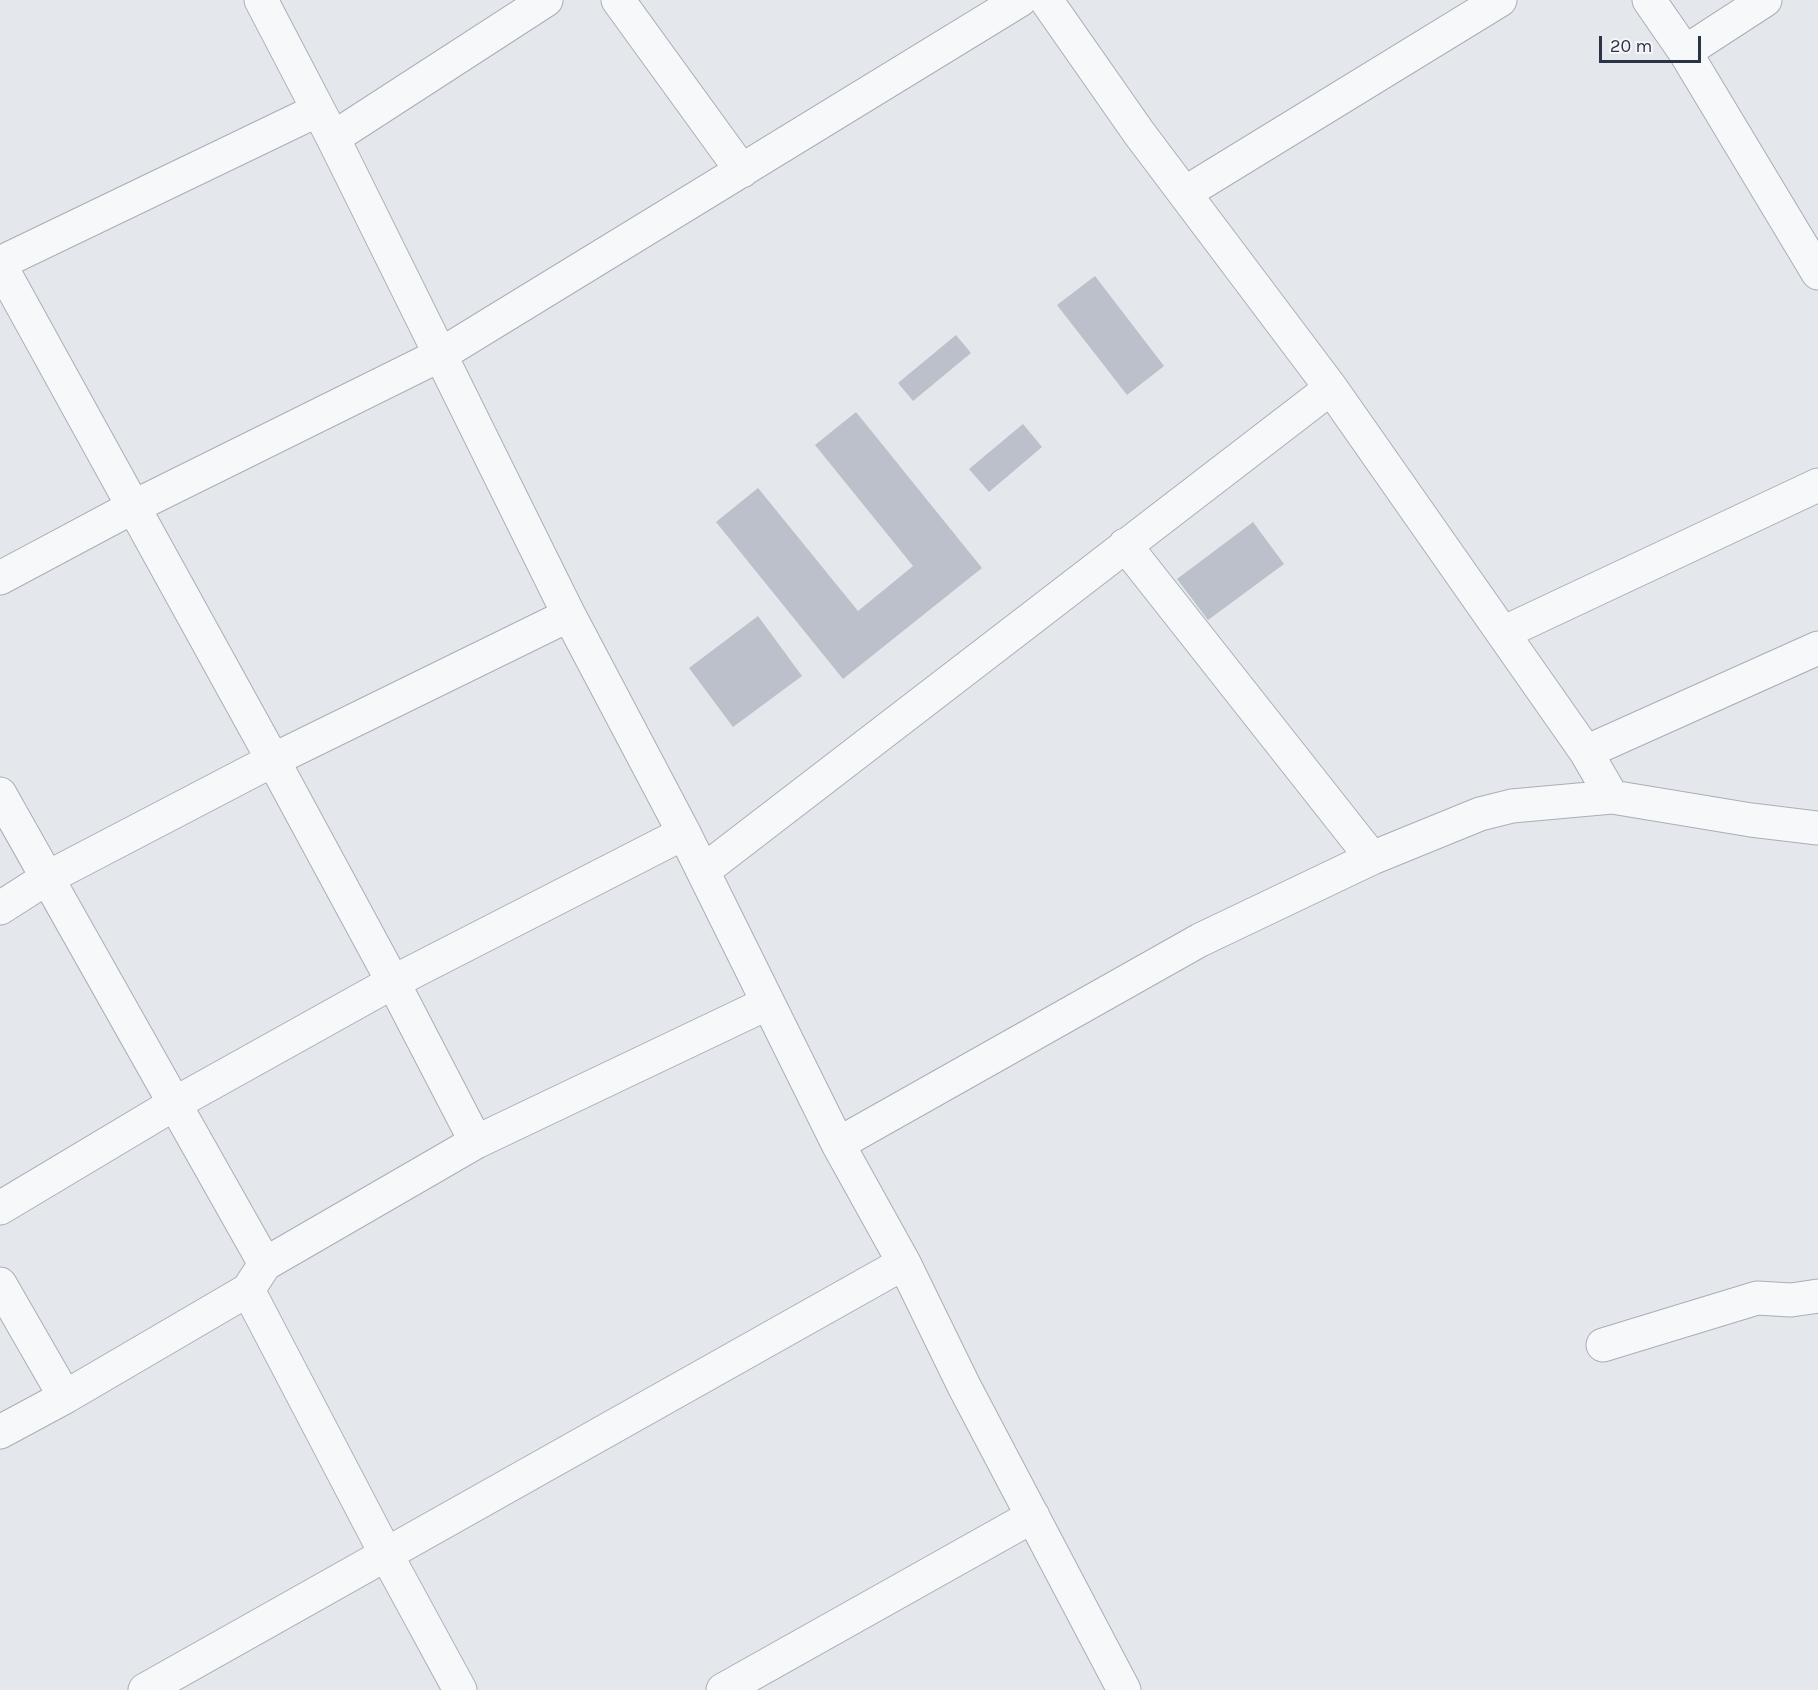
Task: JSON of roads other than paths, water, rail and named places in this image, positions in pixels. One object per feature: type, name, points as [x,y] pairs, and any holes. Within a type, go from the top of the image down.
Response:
[{"type":"street","points":[[261,0],[569,615],[684,833],[838,1144],[904,1263],[964,1386],[1124,1690]]},
{"type":"street","points":[[476,1142],[273,760],[0,264],[325,124],[546,0]]},
{"type":"street","points":[[618,0],[742,171]]},
{"type":"street","points":[[0,578],[133,507],[440,355],[1020,0]]},
{"type":"street","points":[[1046,0],[1139,133],[1331,388],[1586,752],[1612,797]]},
{"type":"street","points":[[1185,193],[1500,0]]},
{"type":"street","points":[[1649,0],[1685,52],[1818,273]]},
{"type":"street","points":[[1685,52],[1765,0]]},
{"type":"street","points":[[703,871],[1331,388]]},
{"type":"street","points":[[1503,633],[1818,485]]},
{"type":"street","points":[[1125,545],[1372,858]]},
{"type":"street","points":[[0,908],[47,878],[273,760],[569,615]]},
{"type":"street","points":[[1586,752],[1818,648]]},
{"type":"street","points":[[0,794],[174,1104],[386,1554],[460,1690]]},
{"type":"street","points":[[838,1144],[1200,940],[1372,858],[1480,814],[1512,806],[1612,797],[1751,820],[1818,828]]},
{"type":"street","points":[[0,1208],[174,1104],[393,982],[684,833]]},
{"type":"street","points":[[0,1432],[65,1397],[476,1142],[768,1004]]},
{"type":"street","points":[[145,1690],[904,1263]]},
{"type":"street","points":[[0,1284],[65,1397]]},
{"type":"street","points":[[1602,1345],[1757,1298],[1791,1300],[1818,1296]]},
{"type":"street","points":[[723,1690],[1033,1516]]}]
